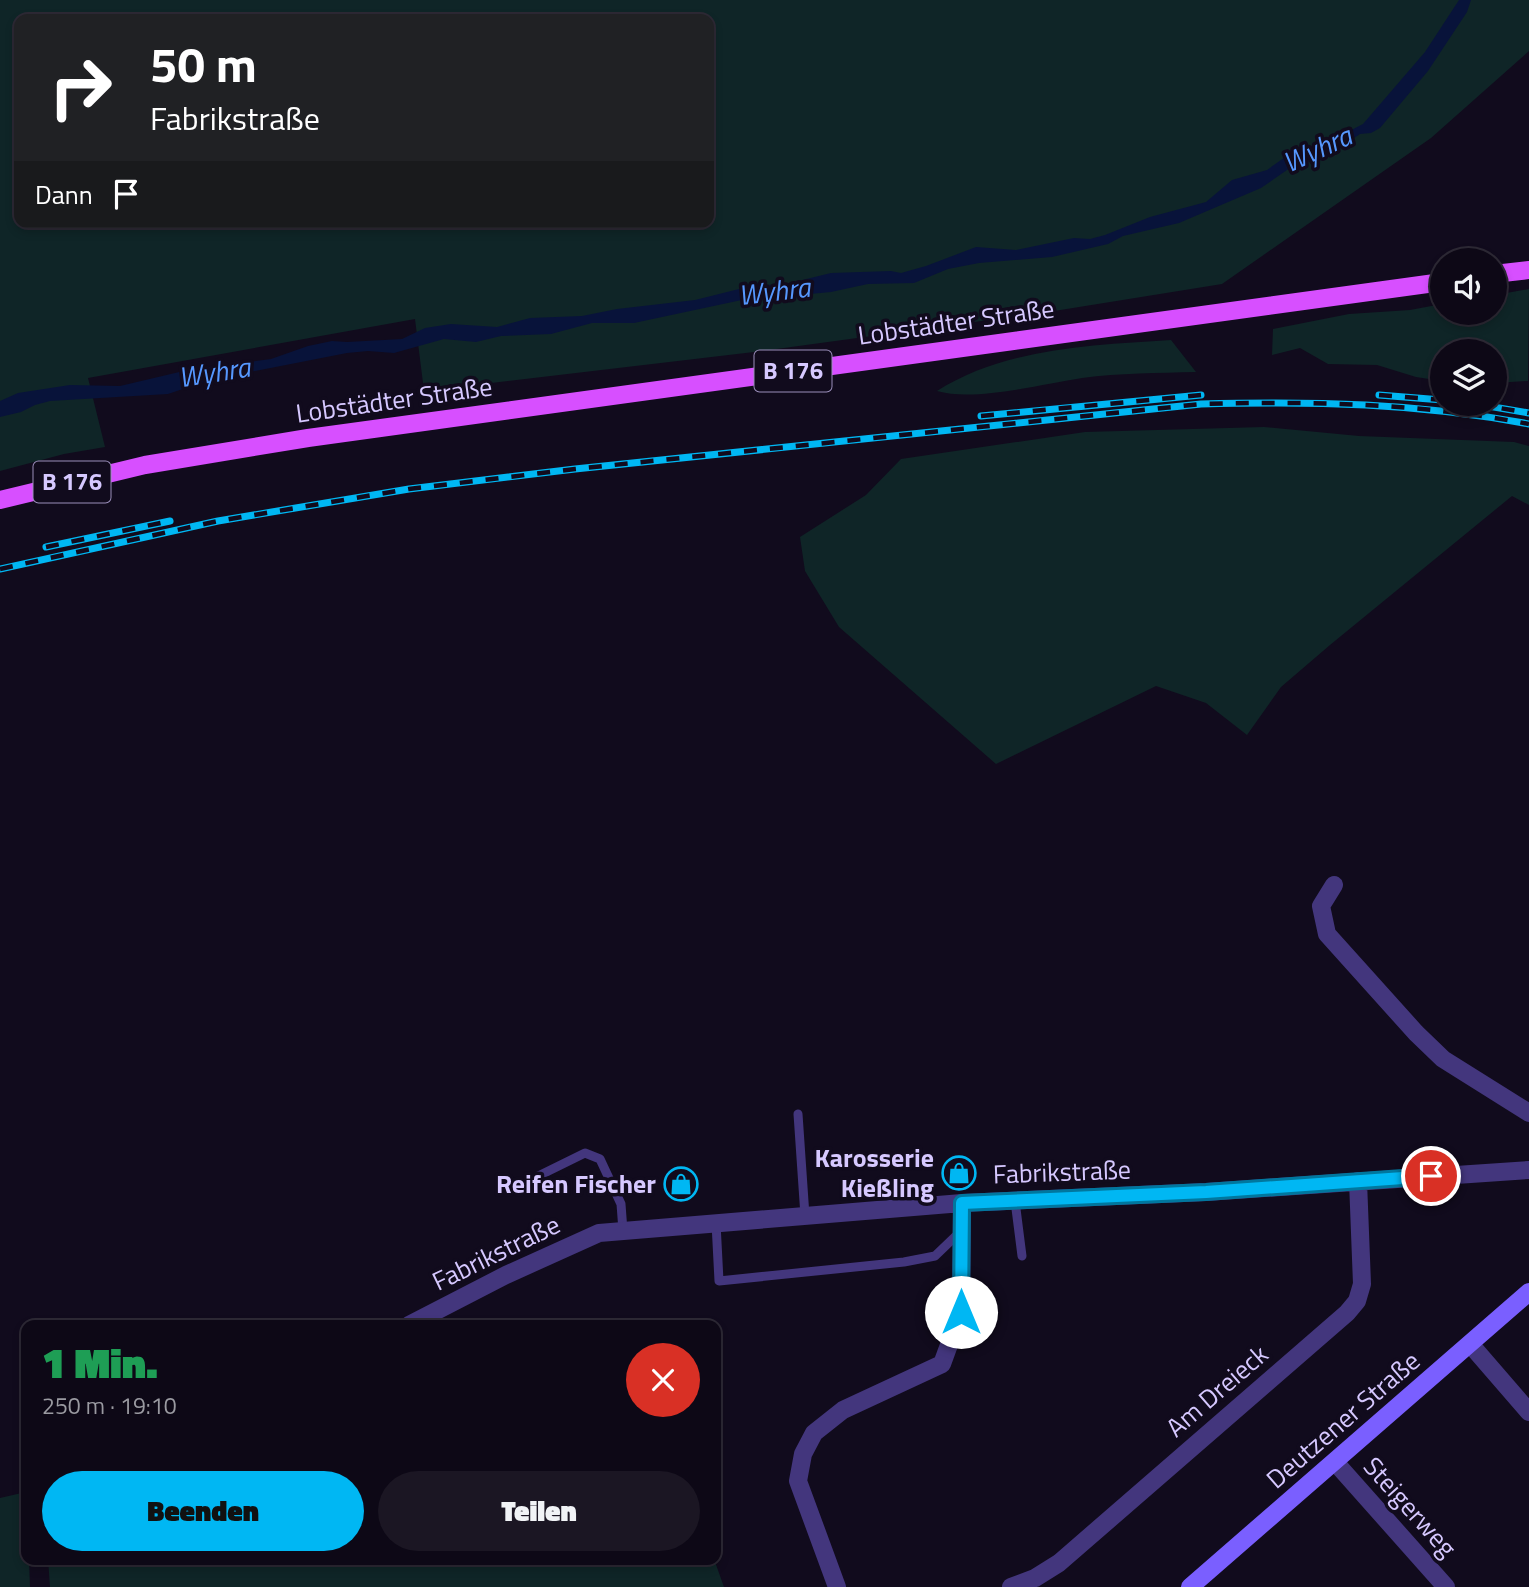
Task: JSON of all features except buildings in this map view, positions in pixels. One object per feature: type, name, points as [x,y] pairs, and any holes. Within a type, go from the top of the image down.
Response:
[{"type":"main road","points":[[1507,273],[1529,270]]},
{"type":"main road","name":"Lobstädter Straße","points":[[0,500],[145,465],[308,438],[1430,284]]},
{"type":"main road","name":"Deutzener Straße","points":[[1190,1587],[1529,1292]]},
{"type":"street","points":[[1334,885],[1321,905],[1327,934],[1416,1033],[1443,1059],[1529,1113]]},
{"type":"street","name":"Fabrikstraße","points":[[419,1320],[506,1275],[599,1233],[962,1203],[1206,1192],[1529,1170]]},
{"type":"street","name":"Am Dreieck","points":[[1011,1587],[1035,1578],[1059,1563],[1347,1313],[1357,1301],[1362,1284],[1358,1181]]},
{"type":"street","points":[[837,1587],[798,1481],[803,1454],[814,1433],[844,1409],[942,1364],[961,1312],[962,1203]]},
{"type":"street","points":[[1471,1345],[1529,1412]]},
{"type":"street","name":"Steigerweg","points":[[1335,1462],[1446,1587]]},
{"type":"lane","points":[[798,1114],[805,1216]]},
{"type":"lane","points":[[522,1184],[585,1153],[600,1159],[621,1204],[623,1231]]},
{"type":"lane","points":[[1015,1200],[1022,1256]]},
{"type":"lane","points":[[716,1223],[719,1281],[904,1262],[935,1256],[962,1231]]},
{"type":"green space","points":[[0,0],[1529,0],[1529,51],[1431,138],[1222,284],[1048,312],[754,352],[424,391],[415,319],[88,378],[105,447],[64,454],[0,471]]},
{"type":"green space","points":[[1529,289],[1528,381],[1507,382],[1507,339],[1430,339],[1430,379],[1377,365],[1328,364],[1300,348],[1272,355],[1273,329],[1349,314],[1430,306],[1430,325],[1507,325],[1507,293]]},
{"type":"green space","points":[[1171,340],[1196,372],[1096,376],[989,393],[952,394],[937,391],[963,377],[1020,357],[1080,347]]},
{"type":"green space","points":[[1264,427],[1359,436],[1514,442],[1529,446],[1529,505],[1512,496],[1281,687],[1247,735],[1206,703],[1156,686],[996,764],[839,627],[805,571],[800,537],[866,495],[901,459],[1085,432]]},
{"type":"green space","points":[[21,1493],[21,1565],[29,1565],[30,1587],[0,1587],[0,1498]]},
{"type":"green space","points":[[48,1565],[716,1565],[724,1587],[50,1587]]},
{"type":"water","name":"Wyhra","points":[[1459,0],[1471,0],[1467,12],[1428,71],[1380,128],[1371,133],[1360,134],[1338,149],[1313,152],[1261,188],[1179,223],[1123,236],[1108,244],[1052,257],[979,263],[948,269],[914,283],[868,284],[810,294],[774,293],[634,323],[592,323],[551,334],[501,336],[476,342],[444,339],[394,353],[347,353],[224,375],[168,394],[50,401],[0,417],[0,401],[18,393],[70,385],[120,386],[192,369],[271,359],[332,341],[402,339],[425,328],[451,324],[497,327],[530,318],[582,316],[695,300],[751,286],[786,284],[831,273],[901,273],[976,247],[1016,250],[1074,238],[1090,239],[1105,235],[1150,217],[1206,202],[1232,180],[1267,170],[1288,155],[1326,143],[1363,124],[1425,52]]},
{"type":"railway","points":[[981,416],[1201,395]]},
{"type":"railway","points":[[1379,395],[1430,399]]},
{"type":"railway","points":[[0,569],[218,521],[409,489],[575,469],[1201,404],[1366,405],[1447,412],[1529,424]]},
{"type":"railway","points":[[1507,409],[1529,413]]},
{"type":"railway","points":[[46,547],[170,521]]},
{"type":"place","name":"Karosserie Kießling","points":[[959,1173]]},
{"type":"place","name":"Reifen Fischer","points":[[681,1184]]},
{"type":"route","points":[[961,1312],[962,1203],[1206,1192],[1431,1176]]}]
